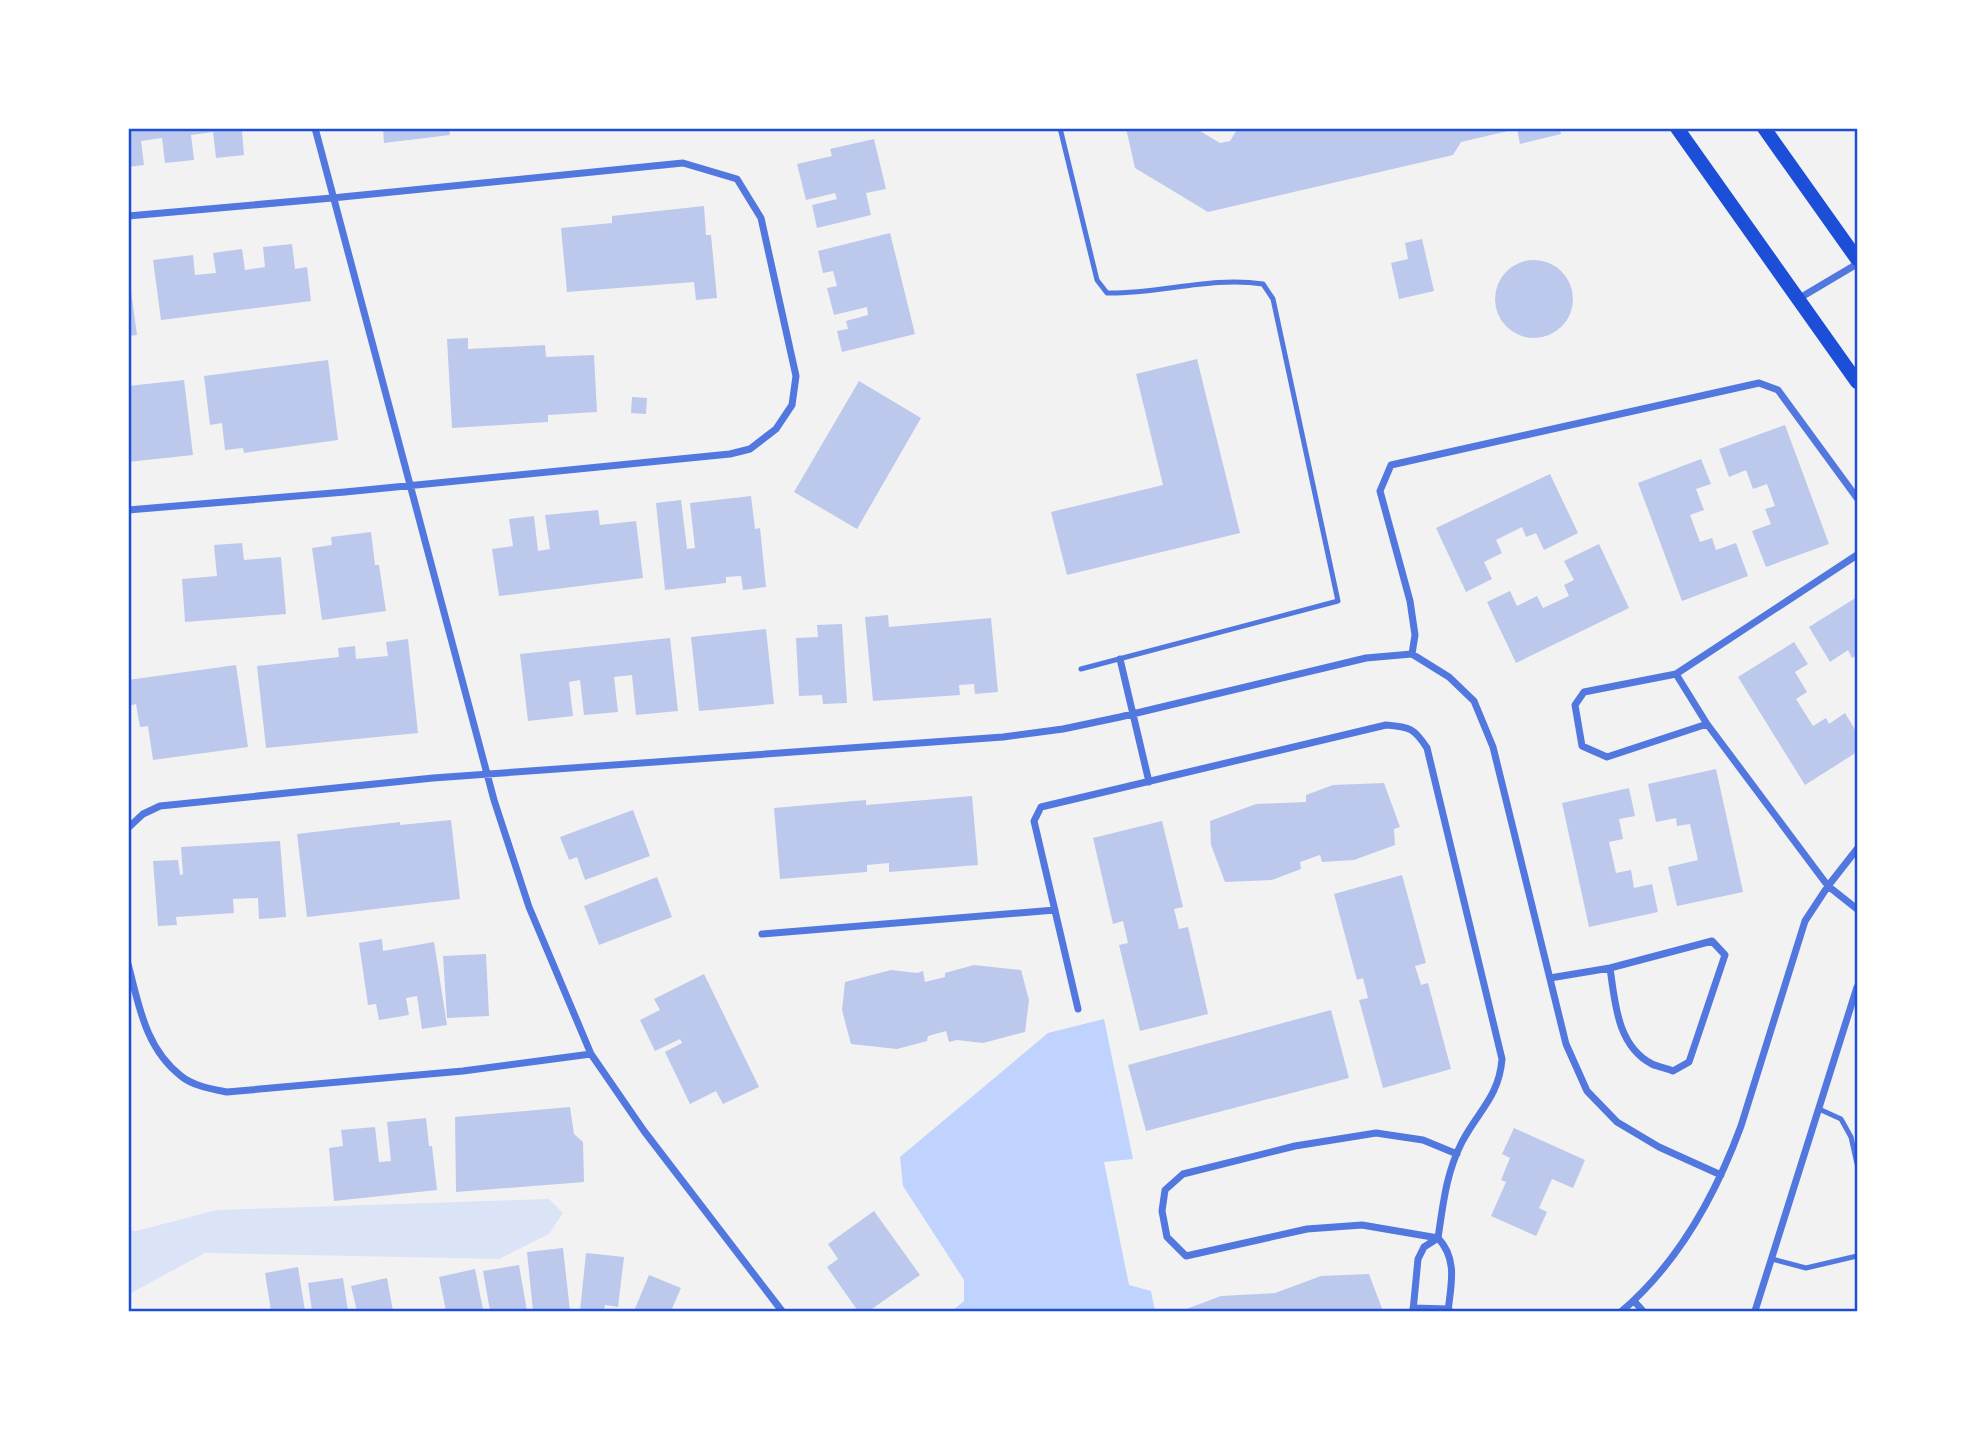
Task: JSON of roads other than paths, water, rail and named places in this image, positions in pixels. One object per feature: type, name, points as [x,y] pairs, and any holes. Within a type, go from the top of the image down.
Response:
[{"type":"main road","points":[[1677,128],[1857,382]]},
{"type":"main road","points":[[1764,128],[1857,259]]},
{"type":"street","points":[[315,128],[494,800],[529,906],[591,1054],[644,1131],[782,1311]]},
{"type":"street","points":[[128,216],[683,163],[737,179],[761,218],[796,376],[792,405],[776,429],[750,449],[730,454],[128,510]]},
{"type":"street","points":[[1798,299],[1857,264]]},
{"type":"street","points":[[1412,654],[1415,635],[1410,601],[1380,491],[1391,466],[1759,383],[1778,390],[1857,498]]},
{"type":"street","points":[[1706,724],[1607,757],[1582,747],[1575,705],[1584,692],[1676,674],[1857,555]]},
{"type":"street","points":[[128,828],[143,814],[160,806],[433,778],[869,748],[1003,737],[1063,729],[1366,658],[1412,654],[1449,677],[1474,701],[1489,735],[1566,1044],[1587,1091],[1617,1122],[1659,1147],[1721,1175]]},
{"type":"street","points":[[1120,659],[1149,782]]},
{"type":"street","points":[[1676,674],[1706,724],[1828,886],[1857,909]]},
{"type":"street","points":[[1078,1009],[1034,821],[1041,807],[1386,725],[1404,726],[1417,732],[1427,748],[1502,1059],[1500,1079],[1462,1141],[1457,1154],[1447,1177],[1438,1238],[1424,1247],[1418,1259],[1413,1309],[1449,1310],[1452,1261],[1446,1246],[1438,1238],[1362,1225],[1307,1229],[1186,1256],[1167,1237],[1162,1211],[1165,1190],[1183,1174],[1295,1146],[1376,1133],[1423,1140],[1457,1154]]},
{"type":"street","points":[[1622,1311],[1667,1264],[1704,1209],[1741,1126],[1805,921],[1857,849]]},
{"type":"street","points":[[762,934],[1055,910]]},
{"type":"street","points":[[1550,978],[1611,968],[1712,941],[1725,955],[1689,1062],[1673,1071],[1650,1063],[1628,1042],[1618,1017],[1611,968]]},
{"type":"street","points":[[128,964],[151,1043],[181,1077],[203,1087],[227,1093],[463,1071],[591,1054]]},
{"type":"street","points":[[1755,1311],[1857,987]]},
{"type":"street","points":[[1634,1301],[1643,1311]]},
{"type":"lane","points":[[1060,128],[1097,280],[1107,293],[1237,280],[1263,284],[1273,299],[1338,601],[1082,669]]},
{"type":"lane","points":[[1819,1109],[1841,1119],[1851,1137],[1857,1164]]},
{"type":"lane","points":[[1772,1259],[1806,1268],[1857,1256]]},
{"type":"water","points":[[1104,1019],[1133,1159],[1104,1162],[1129,1285],[1151,1291],[1155,1311],[952,1311],[964,1301],[964,1280],[903,1186],[900,1157],[1048,1033]]}]
